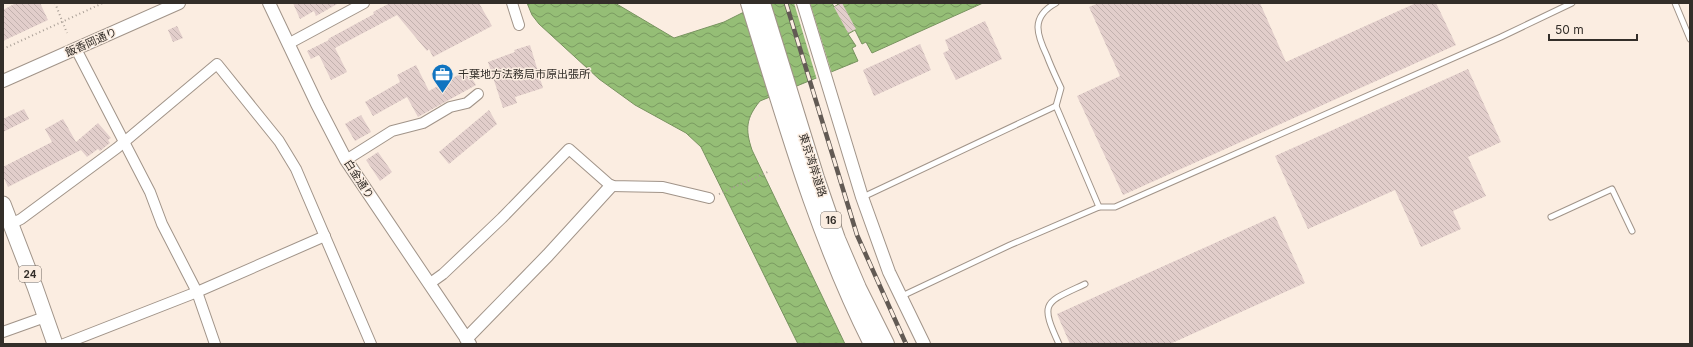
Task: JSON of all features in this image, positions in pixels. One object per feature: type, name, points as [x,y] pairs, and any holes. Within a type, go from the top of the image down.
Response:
[{"type":"highway","name":"東京湾岸道路","points":[[756,6],[784,93],[821,229],[839,274],[872,344]]},
{"type":"highway","name":"東京湾岸道路","points":[[784,93],[838,239],[858,288],[886,344]]},
{"type":"main road","name":"24","points":[[3,204],[55,344]]},
{"type":"street","name":"飯香岡通り","points":[[3,81],[179,3]]},
{"type":"street","name":"白金通り","points":[[269,3],[346,160],[466,342]]},
{"type":"street","points":[[288,44],[364,3]]},
{"type":"street","points":[[512,3],[519,25]]},
{"type":"street","points":[[803,3],[862,197],[889,272],[924,344]]},
{"type":"street","points":[[76,49],[150,192],[162,224],[197,292],[215,344]]},
{"type":"street","points":[[11,224],[21,219],[124,142],[217,64],[278,141],[296,169],[371,344]]},
{"type":"street","points":[[346,160],[392,131],[423,123],[450,107],[467,103],[478,94]]},
{"type":"street","points":[[429,284],[443,274],[502,218],[569,150],[611,186],[663,187],[708,198]]},
{"type":"street","points":[[466,342],[611,186]]},
{"type":"street","points":[[64,344],[197,292],[325,236]]},
{"type":"street","points":[[3,332],[46,317]]},
{"type":"lane","points":[[1056,3],[1043,13],[1037,28],[1038,38],[1061,88],[1056,106],[1099,207]]},
{"type":"lane","points":[[901,297],[1010,245],[1099,207],[1115,207],[1501,37],[1572,3]]},
{"type":"lane","points":[[1675,3],[1690,39]]},
{"type":"lane","points":[[862,197],[1056,106]]},
{"type":"lane","points":[[1551,217],[1612,189],[1632,231]]},
{"type":"lane","points":[[1059,344],[1048,319],[1049,305],[1054,298],[1085,284]]},
{"type":"path","points":[[55,3],[68,33]]},
{"type":"path","points":[[3,49],[103,3]]},
{"type":"path","points":[[708,198],[770,172]]},
{"type":"water","points":[[527,3],[615,3],[674,38],[724,22],[762,3],[832,3],[834,7],[840,3],[983,3],[872,53],[866,42],[862,44],[855,30],[848,34],[856,46],[852,48],[858,61],[760,101],[749,118],[748,136],[752,150],[845,344],[798,344],[701,147],[686,133],[635,105],[599,79],[539,24],[532,15]]},
{"type":"pier","points":[[794,3],[810,3],[832,74],[817,80]]},
{"type":"building","points":[[16,3],[40,3],[48,20],[3,41],[3,10]]},
{"type":"building","points":[[293,3],[339,3],[316,16],[314,11],[300,19]]},
{"type":"building","points":[[390,3],[479,3],[492,26],[433,57],[429,49],[427,51],[397,15],[335,48],[347,72],[331,80],[319,55],[311,59],[307,51],[374,14],[373,12]]},
{"type":"building","points":[[842,3],[856,29],[848,33],[834,7]]},
{"type":"building","points":[[1099,3],[1260,3],[1286,62],[1416,3],[1436,3],[1456,45],[1123,195],[1077,96],[1120,76],[1089,7]]},
{"type":"building","points":[[985,21],[1002,59],[956,80],[943,53],[949,50],[945,40]]},
{"type":"building","points":[[177,26],[183,38],[173,42],[168,30]]},
{"type":"building","points":[[920,44],[931,70],[874,96],[863,70]]},
{"type":"building","points":[[530,45],[543,88],[515,97],[517,103],[503,108],[488,62],[515,52],[514,50]]},
{"type":"building","points":[[416,65],[429,91],[467,70],[476,85],[418,117],[407,97],[373,116],[365,102],[400,82],[397,75]]},
{"type":"building","points":[[1468,69],[1501,142],[1468,157],[1486,196],[1453,211],[1461,229],[1421,247],[1395,190],[1308,229],[1275,156]]},
{"type":"building","points":[[24,109],[29,119],[3,132],[3,119]]},
{"type":"building","points":[[489,110],[497,124],[449,164],[439,152]]},
{"type":"building","points":[[361,115],[371,132],[355,141],[345,124]]},
{"type":"building","points":[[63,119],[76,142],[98,123],[111,138],[108,140],[110,143],[100,151],[98,149],[87,157],[81,150],[8,187],[3,176],[3,167],[52,142],[45,129]]},
{"type":"building","points":[[378,152],[392,172],[380,181],[366,160]]},
{"type":"building","points":[[1275,216],[1305,283],[1170,344],[1070,344],[1057,314]]},
{"type":"railway","points":[[786,3],[857,235],[906,344]]},
{"type":"place","name":"千葉地方法務局市原出張所","points":[[443,94]]}]
